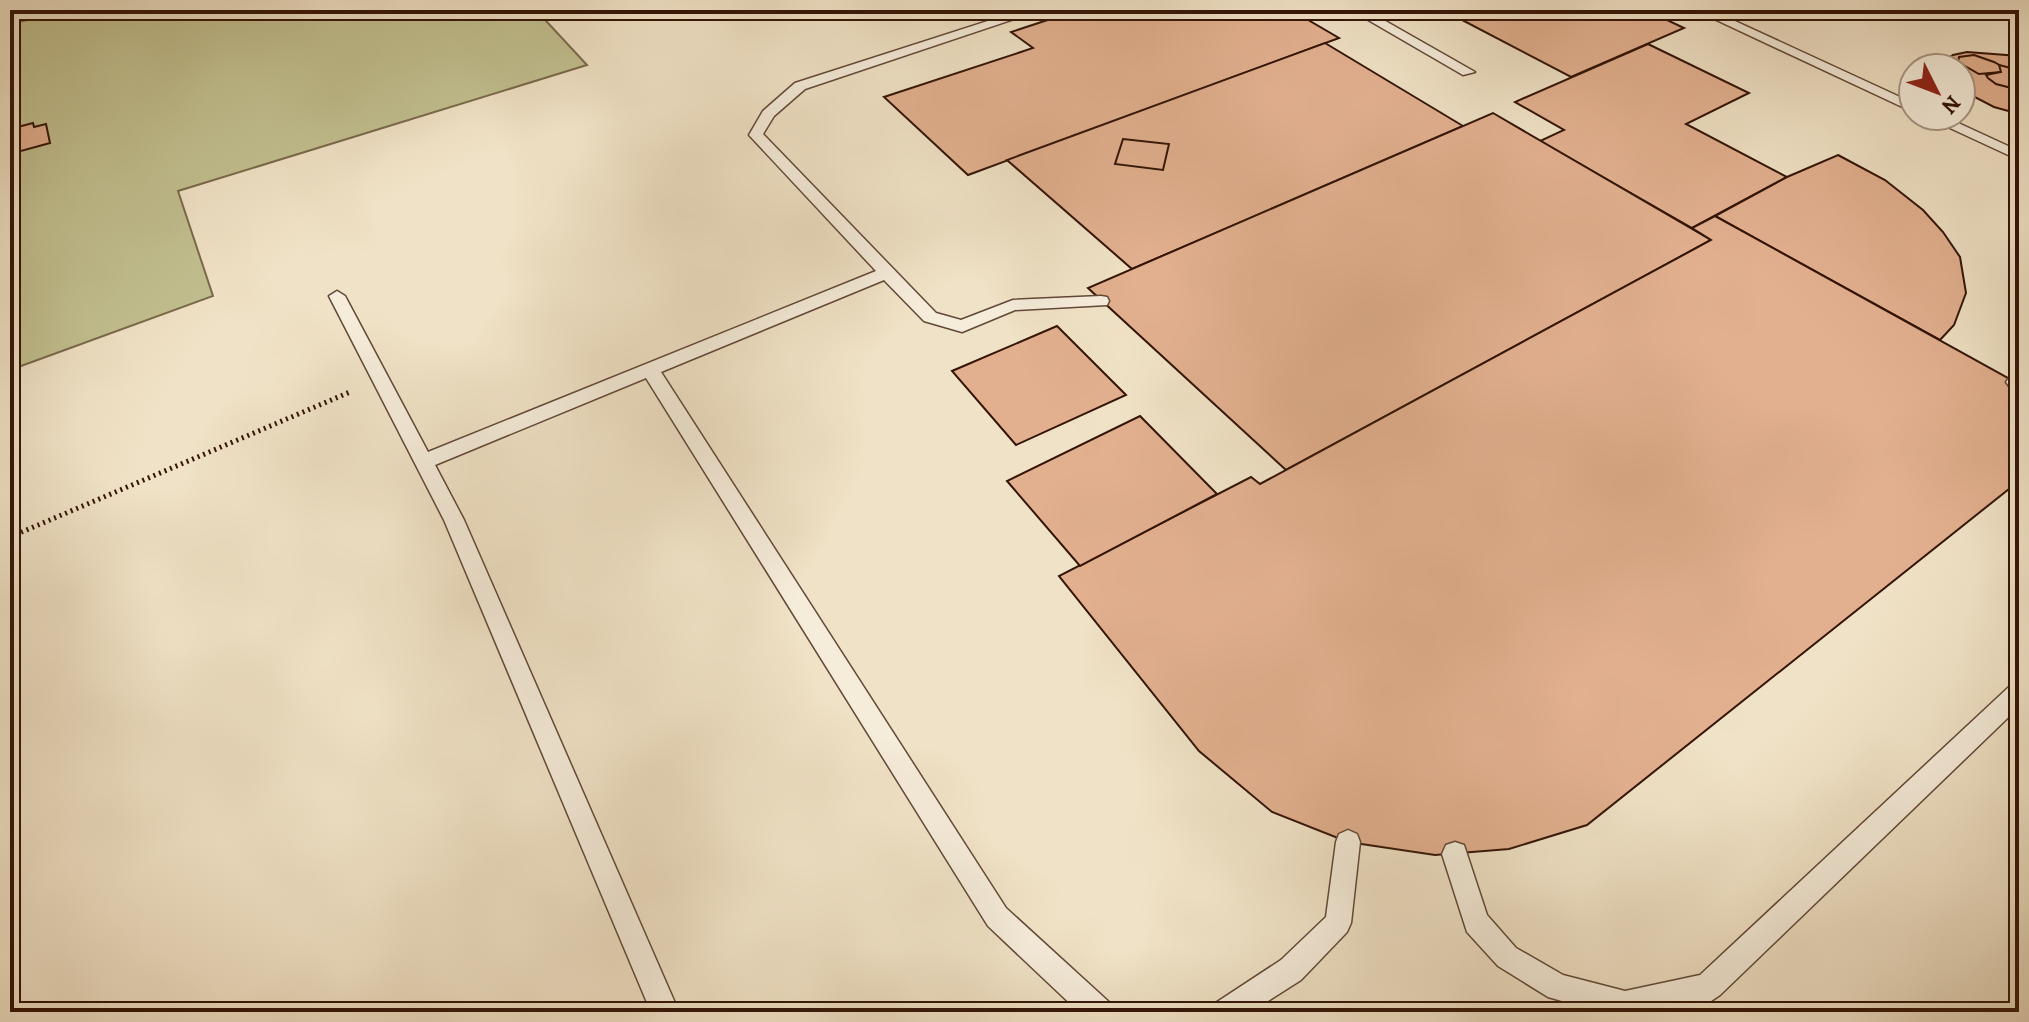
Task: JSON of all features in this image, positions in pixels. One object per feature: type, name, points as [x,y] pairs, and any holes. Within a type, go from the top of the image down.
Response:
[{"type":"lane","points":[[1035,10],[800,86],[768,114],[756,135],[930,317],[962,326],[1013,305],[1101,301]]},
{"type":"lane","points":[[1357,10],[1468,72]]},
{"type":"lane","points":[[1701,10],[1897,101]]},
{"type":"lane","points":[[1966,132],[2019,156]]},
{"type":"lane","points":[[424,462],[887,273]]},
{"type":"lane","points":[[337,296],[454,520],[665,1012]]},
{"type":"lane","points":[[651,371],[997,917],[1099,1012]]},
{"type":"lane","points":[[1671,1012],[1710,985],[2019,692]]},
{"type":"lane","points":[[1227,1012],[1291,970],[1338,923],[1348,842]]},
{"type":"lane","points":[[1455,854],[1476,923],[1507,957],[1558,987],[1625,1005],[1710,985]]},
{"type":"path","points":[[10,537],[381,379]]},
{"type":"shaded area","points":[[70,10],[536,10],[587,65],[178,191],[213,296],[10,370],[10,24]]},
{"type":"building","points":[[1078,10],[1291,10],[1339,38],[968,175],[884,97],[1033,48],[1011,32]]},
{"type":"building","points":[[1443,10],[1646,10],[1684,28],[1571,77]]},
{"type":"building","points":[[1325,43],[1463,126],[1132,269],[1007,160]]},
{"type":"building","points":[[1648,44],[1749,93],[1686,124],[1787,177],[1692,228],[1540,141],[1564,130],[1515,102]]},
{"type":"building","points":[[1977,53],[2019,56],[2019,114],[1977,98]]},
{"type":"building","points":[[1977,56],[2001,66],[2001,72],[1979,74]]},
{"type":"building","points":[[1999,65],[2019,70],[2019,90],[1996,84],[1988,78],[1986,75],[2001,72]]},
{"type":"building","points":[[1493,113],[1711,240],[1286,470],[1088,288]]},
{"type":"building","points":[[33,123],[34,127],[46,124],[50,143],[10,154],[10,129]]},
{"type":"building","points":[[1123,139],[1169,144],[1163,170],[1115,164]]},
{"type":"building","points":[[1838,155],[1885,180],[1923,210],[1960,257],[1966,293],[1954,325],[1940,340],[1715,216],[1787,177]]},
{"type":"building","points":[[1715,216],[2019,384],[2019,481],[1587,825],[1509,849],[1435,855],[1348,842],[1272,812],[1199,751],[1059,576],[1251,477],[1260,484],[1711,240],[1692,228]]},
{"type":"building","points":[[1057,326],[1126,395],[1016,445],[952,371]]},
{"type":"building","points":[[1140,416],[1217,494],[1080,566],[1007,481]]}]
